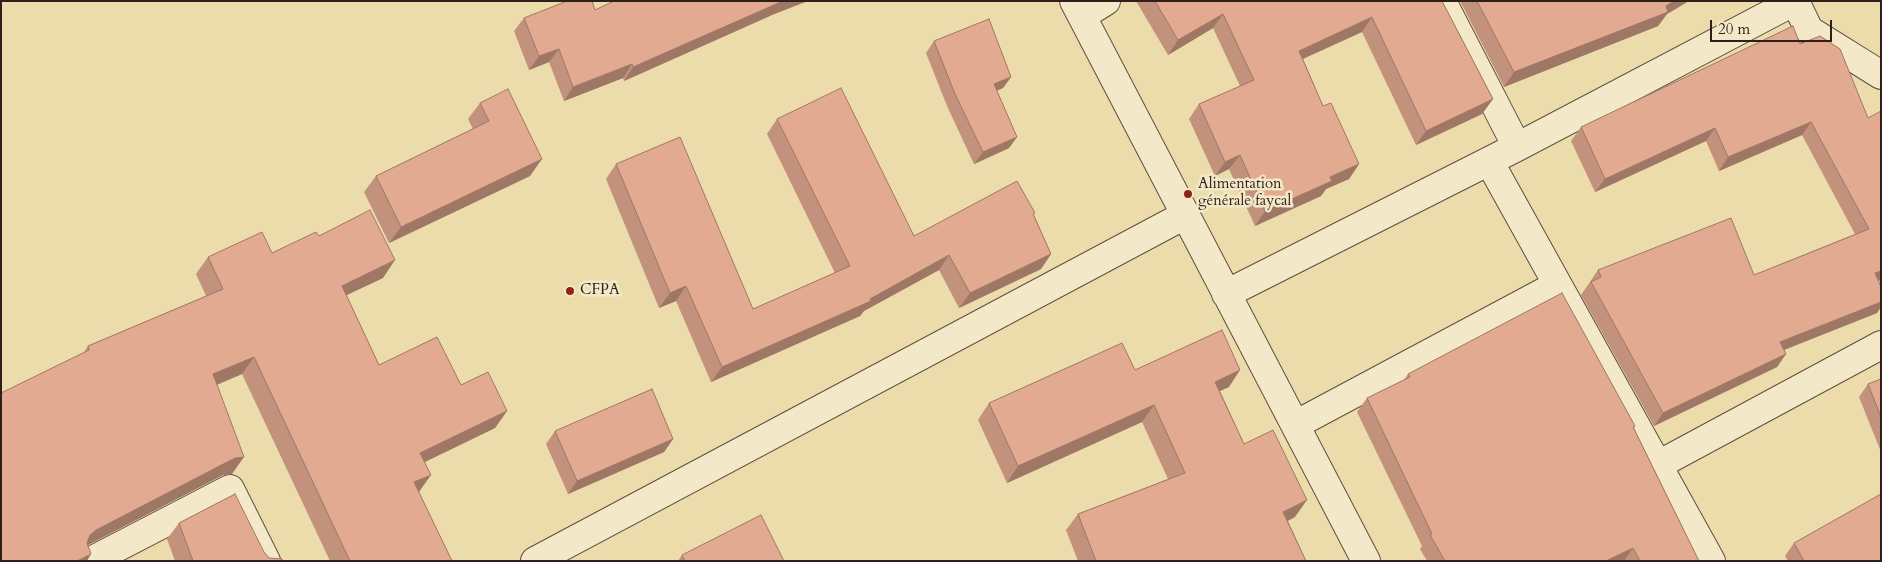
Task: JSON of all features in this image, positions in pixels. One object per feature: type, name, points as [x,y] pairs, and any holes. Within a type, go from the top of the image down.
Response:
[{"type":"street","points":[[1106,1],[1078,9],[1366,561]]},
{"type":"street","points":[[1442,1],[1517,147]]},
{"type":"street","points":[[1226,294],[1517,147],[1795,1],[1809,30],[1881,75]]},
{"type":"street","points":[[1489,161],[1711,561]]},
{"type":"street","points":[[536,561],[1185,215]]},
{"type":"street","points":[[1295,425],[1558,285]]},
{"type":"street","points":[[1658,465],[1881,345]]},
{"type":"street","points":[[91,561],[230,489],[266,561]]},
{"type":"building","points":[[567,1],[592,1],[595,10],[614,1],[783,1],[633,67],[632,64],[573,87],[559,49],[539,56],[524,18]]},
{"type":"building","points":[[1155,1],[1442,1],[1493,99],[1426,131],[1372,17],[1299,51],[1323,106],[1331,103],[1359,164],[1330,177],[1332,181],[1265,211],[1240,155],[1225,162],[1199,104],[1254,80],[1223,14],[1178,40]]},
{"type":"building","points":[[1477,1],[1674,1],[1666,6],[1668,12],[1514,72]]},
{"type":"building","points":[[989,19],[1011,77],[994,84],[1017,137],[983,152],[955,94],[934,41]]},
{"type":"building","points":[[1793,26],[1800,44],[1820,36],[1840,49],[1868,118],[1881,111],[1881,271],[1875,273],[1881,287],[1881,302],[1780,342],[1786,354],[1663,413],[1591,282],[1601,277],[1598,270],[1731,218],[1754,275],[1869,229],[1811,122],[1728,157],[1715,128],[1605,179],[1581,127]]},
{"type":"building","points":[[841,88],[914,236],[1017,181],[1035,213],[1033,214],[1051,254],[970,293],[949,255],[870,299],[871,301],[722,367],[686,286],[670,293],[616,164],[680,137],[753,309],[850,266],[777,119]]},
{"type":"building","points":[[508,89],[542,159],[401,227],[376,176],[489,121],[480,103]]},
{"type":"building","points":[[370,210],[395,260],[342,286],[379,365],[437,337],[461,385],[488,372],[507,411],[420,453],[431,475],[414,482],[452,561],[350,561],[254,357],[213,374],[244,457],[235,458],[96,530],[90,535],[87,543],[91,554],[77,561],[1,561],[1,393],[89,350],[88,346],[223,289],[208,257],[262,232],[272,253],[316,232],[319,236]]},
{"type":"building","points":[[1562,293],[1635,426],[1633,427],[1699,561],[1640,561],[1633,548],[1606,561],[1445,561],[1430,535],[1432,534],[1367,398],[1410,377],[1408,374]]},
{"type":"building","points":[[1222,330],[1240,370],[1215,382],[1244,444],[1273,430],[1307,500],[1283,512],[1306,561],[1096,561],[1078,514],[1185,473],[1154,405],[1018,466],[989,403],[1122,343],[1135,370]]},
{"type":"building","points":[[1881,379],[1881,417],[1868,384]]},
{"type":"building","points":[[652,389],[673,439],[577,481],[555,431]]},
{"type":"building","points":[[235,494],[264,552],[269,558],[282,559],[283,561],[193,561],[179,523]]},
{"type":"building","points":[[1881,494],[1881,561],[1804,561],[1794,543]]},
{"type":"building","points":[[761,515],[784,561],[685,561],[682,555]]},
{"type":"place","name":"Alimentation générale faycal","points":[[1188,194]]},
{"type":"place","name":"CFPA","points":[[570,291]]}]
